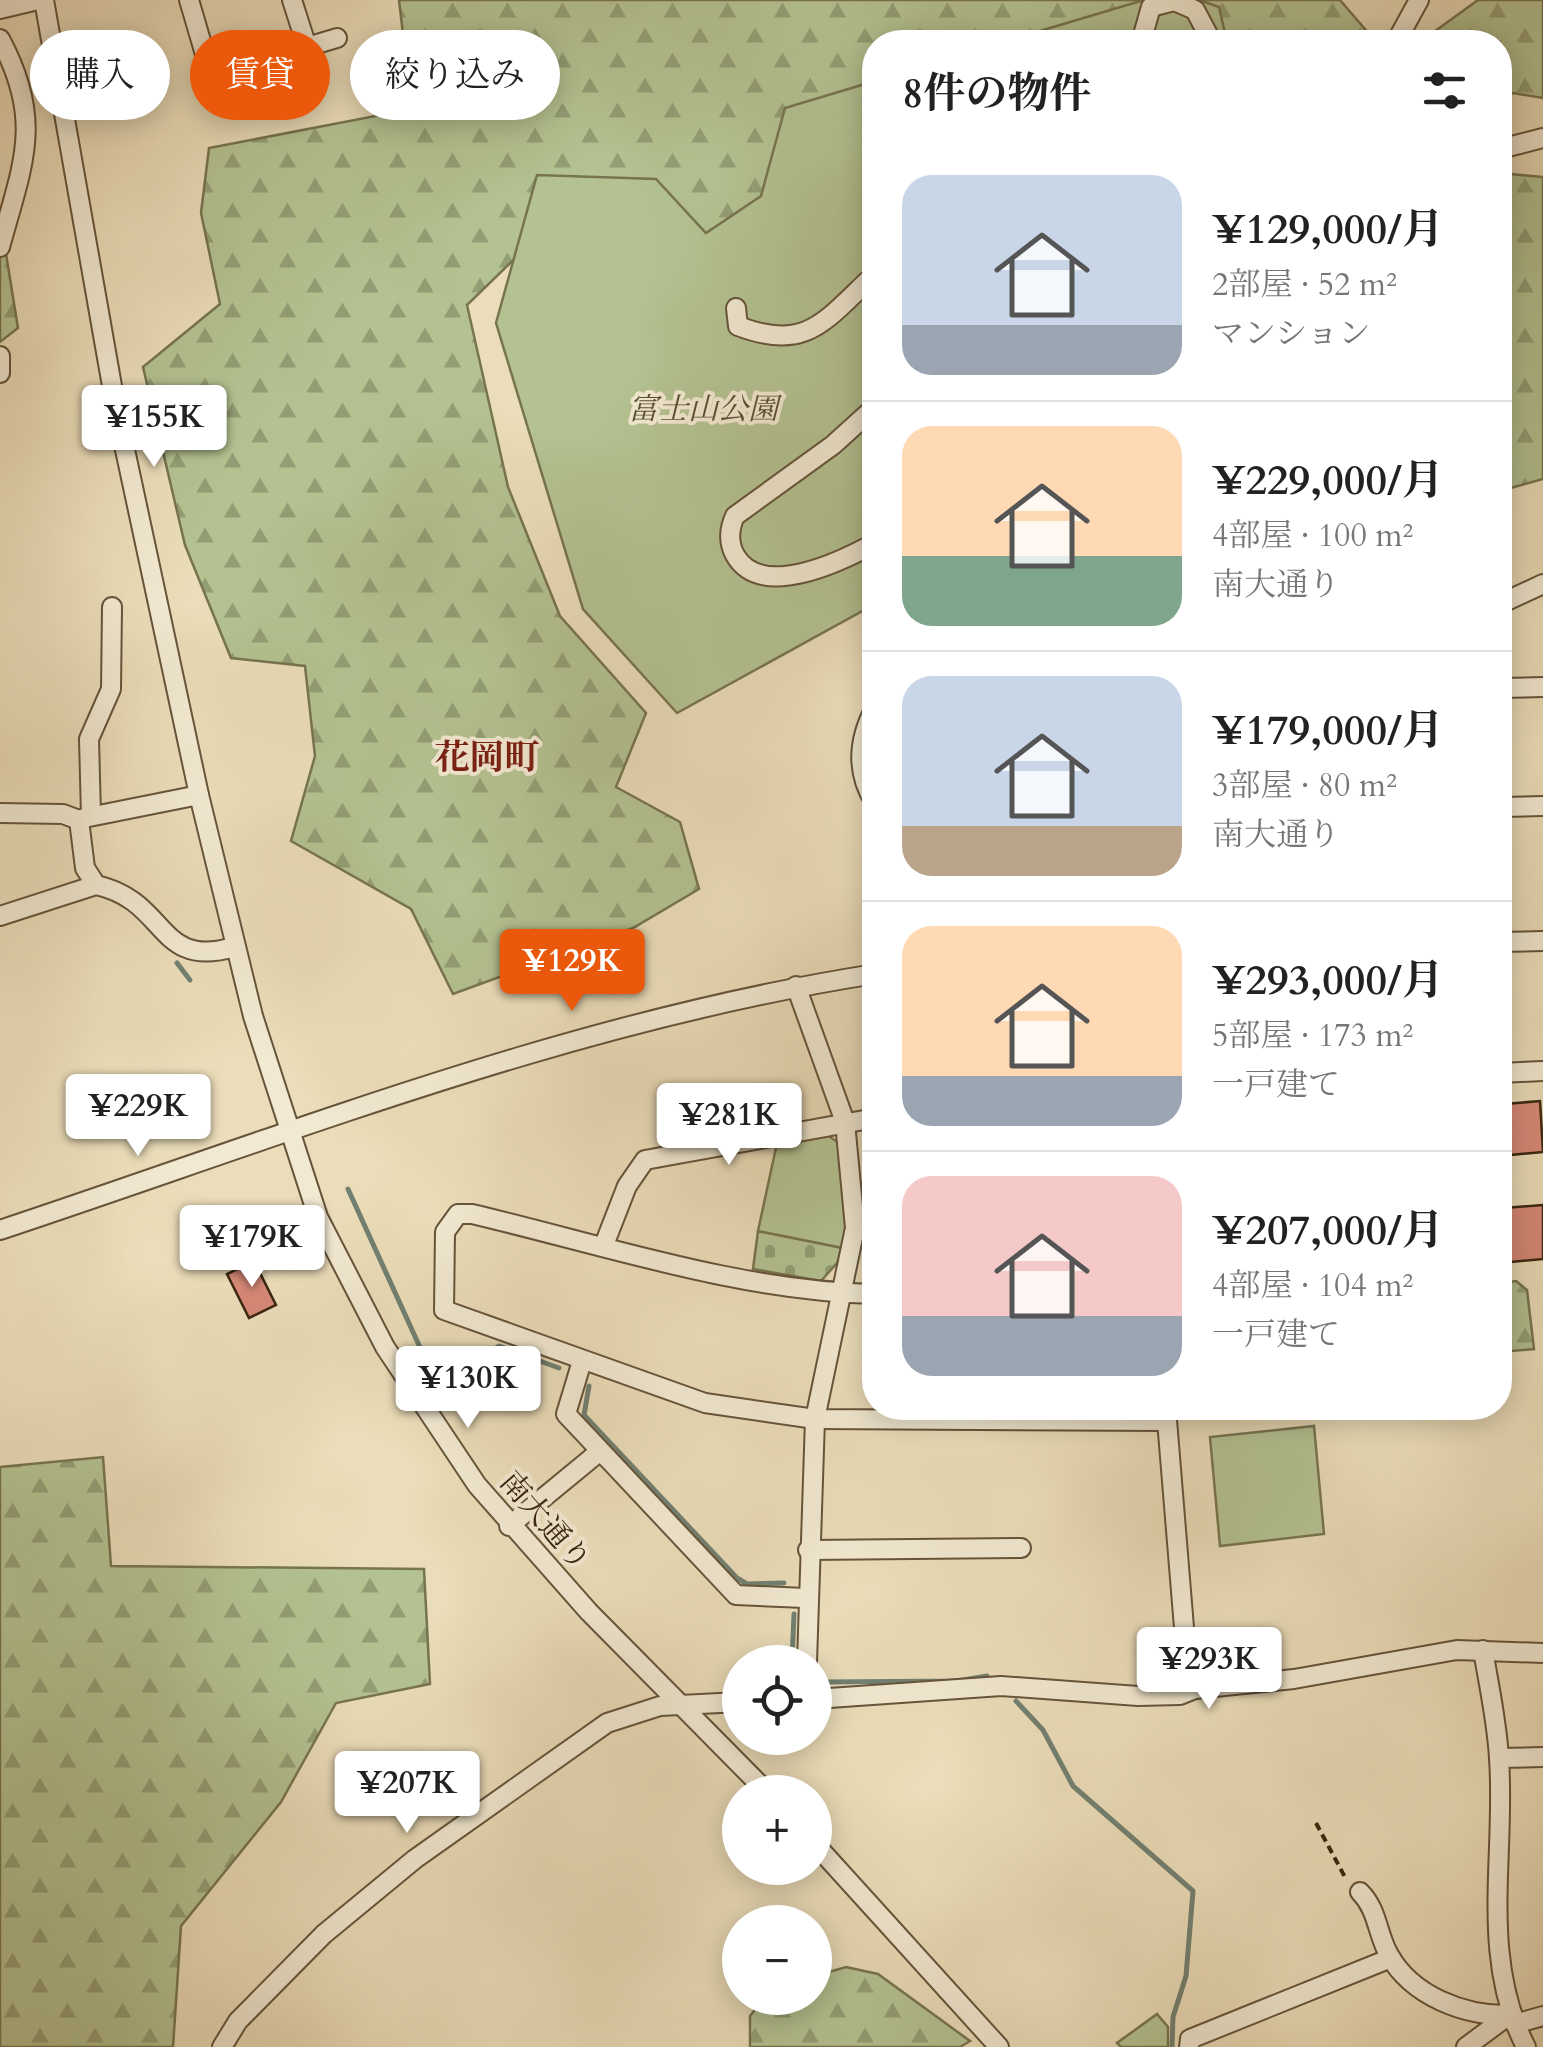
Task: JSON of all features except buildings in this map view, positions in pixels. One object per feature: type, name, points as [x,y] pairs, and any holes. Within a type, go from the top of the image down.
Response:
[{"type":"street","points":[[0,9],[41,0]]},
{"type":"street","name":"南大通り","points":[[41,0],[115,403],[199,795],[234,947],[318,1217],[363,1310],[442,1435],[509,1526],[750,1775]]},
{"type":"street","points":[[188,0],[197,30]]},
{"type":"street","points":[[292,0],[307,47],[337,38]]},
{"type":"street","points":[[1403,30],[1420,0]]},
{"type":"street","points":[[1144,30],[1150,7],[1174,1],[1195,10],[1206,30]]},
{"type":"street","points":[[0,39],[20,78],[28,112],[20,172],[0,247]]},
{"type":"street","points":[[1512,146],[1543,138]]},
{"type":"street","points":[[736,308],[738,326],[772,339],[793,337],[833,313],[862,286]]},
{"type":"street","points":[[0,356],[0,372]]},
{"type":"street","points":[[862,419],[735,516],[730,528],[736,558],[748,569],[764,575],[798,574],[862,548]]},
{"type":"street","points":[[1512,598],[1543,584]]},
{"type":"street","points":[[112,607],[111,689],[90,739],[85,868],[96,885],[138,902],[177,947],[213,953],[234,947]]},
{"type":"street","points":[[1512,688],[1543,687]]},
{"type":"street","points":[[862,743],[862,774]]},
{"type":"street","points":[[0,812],[85,818],[199,795]]},
{"type":"street","points":[[1512,807],[1543,806]]},
{"type":"street","points":[[0,916],[96,885]]},
{"type":"street","points":[[1512,942],[1543,941]]},
{"type":"street","points":[[0,1230],[559,1042],[796,986],[862,976]]},
{"type":"street","points":[[796,986],[845,1122],[855,1228],[815,1419],[806,1645]]},
{"type":"street","points":[[1512,1072],[1543,1071]]},
{"type":"street","points":[[604,1245],[627,1186],[646,1160],[862,1120]]},
{"type":"street","points":[[862,1294],[842,1294],[677,1265],[472,1214],[458,1214],[445,1232],[444,1310],[705,1404],[815,1419],[862,1418]]},
{"type":"street","points":[[582,1362],[566,1414],[599,1452],[736,1594],[806,1598]]},
{"type":"street","points":[[1167,1420],[1186,1652],[1195,1689]]},
{"type":"street","points":[[509,1526],[599,1452]]},
{"type":"street","points":[[808,1550],[1021,1548]]},
{"type":"street","points":[[1484,1650],[1499,1758],[1496,1934],[1512,2020],[1526,2047]]},
{"type":"street","points":[[832,1699],[1001,1686],[1138,1696],[1180,1695],[1195,1689],[1294,1679],[1422,1654],[1484,1650],[1543,1654]]},
{"type":"street","points":[[222,2047],[238,2020],[324,1934],[416,1859],[608,1723],[678,1704],[722,1703]]},
{"type":"street","points":[[1499,1758],[1543,1757]]},
{"type":"street","points":[[832,1863],[999,2047]]},
{"type":"street","points":[[1360,1892],[1374,1912],[1390,1958],[1432,1998],[1512,2020],[1543,2016]]},
{"type":"street","points":[[1189,2047],[1190,2038],[1390,1958]]},
{"type":"street","points":[[1466,2047],[1512,2020]]},
{"type":"path","points":[[1316,1823],[1348,1884],[1360,1892]]},
{"type":"green space","points":[[399,0],[1340,0],[1366,30],[862,30],[862,210],[706,260],[566,209],[467,305],[508,487],[560,616],[646,713],[616,787],[680,822],[699,889],[633,928],[453,994],[411,909],[291,841],[315,756],[305,666],[231,658],[185,545],[143,367],[220,304],[201,213],[209,148],[355,120],[560,120],[560,30],[403,30]]},
{"type":"green space","points":[[1144,0],[1199,0],[1219,7],[1224,30],[1043,30]]},
{"type":"green space","points":[[1478,0],[1543,0],[1543,98],[1512,94],[1512,30],[1437,30]]},
{"type":"green space","name":"富士山公園","points":[[862,85],[862,611],[677,713],[583,609],[496,323],[537,175],[656,179],[706,233],[761,196],[785,108]]},
{"type":"green space","points":[[1512,174],[1543,177],[1543,479],[1512,488]]},
{"type":"green space","points":[[0,217],[18,328],[0,342]]},
{"type":"green space","points":[[827,1135],[839,1143],[848,1217],[843,1248],[758,1231],[777,1143]]},
{"type":"green space","points":[[758,1231],[843,1248],[837,1263],[821,1281],[753,1269]]},
{"type":"green space","points":[[1512,1282],[1527,1290],[1534,1349],[1512,1351]]},
{"type":"green space","points":[[1314,1426],[1324,1534],[1220,1546],[1210,1437]]},
{"type":"green space","points":[[103,1457],[111,1566],[424,1569],[430,1684],[336,1703],[281,1802],[181,1926],[173,2047],[0,2047],[0,1467]]},
{"type":"green space","points":[[846,1967],[878,1974],[970,2041],[960,2047],[750,2047],[751,2015],[832,2015],[832,1971]]},
{"type":"green space","points":[[1157,2014],[1168,2027],[1168,2047],[1121,2047],[1117,2043]]},
{"type":"waterway","points":[[177,963],[190,980]]},
{"type":"waterway","points":[[348,1189],[428,1365]]},
{"type":"waterway","points":[[452,1376],[499,1346],[559,1368]]},
{"type":"waterway","points":[[589,1386],[584,1415],[737,1578],[747,1584],[784,1583]]},
{"type":"waterway","points":[[793,1645],[794,1614]]},
{"type":"waterway","points":[[832,1682],[957,1681],[987,1676]]},
{"type":"waterway","points":[[1016,1701],[1043,1730],[1073,1786],[1193,1891],[1186,1976],[1173,2017],[1172,2047]]},
{"type":"district","name":"花岡町","points":[[487,758]]}]
